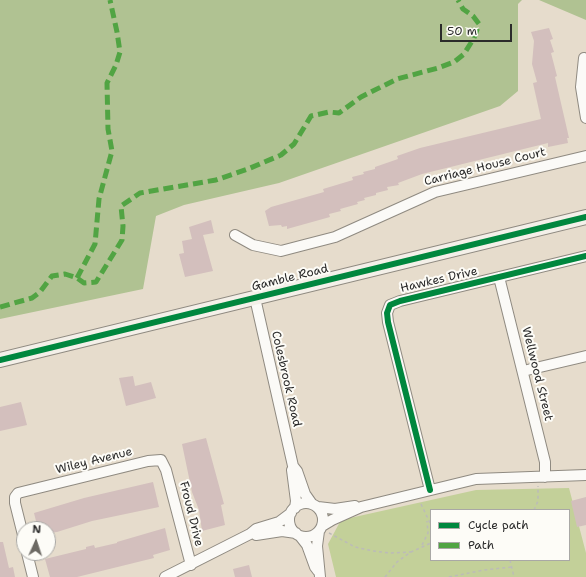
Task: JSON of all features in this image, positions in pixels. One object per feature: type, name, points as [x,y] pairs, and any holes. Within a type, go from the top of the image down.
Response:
[{"type":"main road","name":"Gamble Road","points":[[0,360],[586,217]]},
{"type":"street","points":[[584,58],[580,87],[586,118]]},
{"type":"street","name":"Carriage House Court","points":[[235,235],[253,246],[281,251],[304,246],[335,237],[435,192],[586,156]]},
{"type":"street","name":"Hawkes Drive","points":[[430,490],[388,322],[390,306],[395,302],[586,256]]},
{"type":"street","name":"Wellwood Street","points":[[499,277],[545,462],[542,481]]},
{"type":"street","name":"Colesbrook Road","points":[[255,298],[293,466],[292,472],[296,494],[293,511]]},
{"type":"street","points":[[523,372],[586,356]]},
{"type":"street","name":"Wiley Avenue","points":[[20,521],[15,497],[21,492],[155,460],[161,460],[166,470]]},
{"type":"street","name":"Colesbrook Road","points":[[293,466],[297,471],[305,494],[315,506]]},
{"type":"street","name":"Froud Drive","points":[[166,470],[190,565]]},
{"type":"street","points":[[250,534],[258,535],[282,531],[311,536],[323,530],[340,516],[361,507],[481,478],[542,481],[586,475]]},
{"type":"street","points":[[165,577],[250,534],[256,529],[279,522],[302,503],[335,509],[361,507]]},
{"type":"street","points":[[315,506],[323,517],[323,530],[317,542],[320,574]]},
{"type":"street","points":[[293,511],[290,524],[307,545],[315,567],[320,574]]},
{"type":"street","points":[[29,561],[33,577]]},
{"type":"path","points":[[534,509],[538,501],[542,481]]},
{"type":"path","points":[[421,504],[430,524]]},
{"type":"path","points":[[422,546],[428,533],[428,521]]},
{"type":"path","points":[[323,530],[355,546],[374,551],[390,553],[411,552]]},
{"type":"path","points":[[385,577],[397,562],[411,552],[430,543]]},
{"type":"path","points":[[510,561],[514,577]]},
{"type":"path","points":[[449,577],[484,570],[512,567]]},
{"type":"green space","points":[[0,0],[522,0],[518,4],[518,91],[500,106],[279,183],[184,205],[156,216],[143,289],[0,319]]},
{"type":"green space","points":[[539,0],[586,0],[586,20]]},
{"type":"green space","points":[[569,488],[586,553],[586,577],[336,577],[328,544],[341,520],[476,490]]},
{"type":"building","points":[[549,28],[553,39],[550,40],[554,52],[551,53],[569,138],[567,138],[568,143],[548,147],[548,143],[422,174],[398,183],[399,185],[387,187],[388,190],[364,198],[365,200],[357,202],[358,204],[329,214],[330,217],[287,229],[287,226],[282,227],[281,225],[269,226],[265,211],[271,207],[324,192],[323,189],[353,180],[352,177],[364,174],[363,172],[375,169],[375,167],[398,159],[397,156],[420,148],[541,119],[533,83],[537,82],[532,64],[534,41],[531,32]]},
{"type":"building","points":[[211,220],[214,233],[203,235],[213,271],[185,277],[179,254],[184,253],[182,241],[192,239],[189,227]]},
{"type":"building","points":[[133,376],[135,386],[151,382],[156,398],[126,406],[119,378]]},
{"type":"building","points":[[21,402],[27,425],[0,431],[0,407]]},
{"type":"building","points":[[206,438],[224,504],[221,505],[225,525],[202,531],[199,510],[192,492],[182,444]]},
{"type":"building","points":[[153,482],[159,507],[92,521],[57,532],[56,521],[36,521],[34,513],[84,498]]},
{"type":"building","points":[[586,497],[586,525],[577,527],[571,501]]},
{"type":"building","points":[[165,528],[170,550],[153,555],[154,558],[77,577],[50,577],[46,561],[56,561],[56,556],[86,549],[86,547],[94,545],[95,548]]},
{"type":"building","points":[[0,542],[3,542],[9,568],[13,567],[15,577],[0,577]]},
{"type":"building","points":[[249,565],[252,577],[235,577],[233,569]]},
{"type":"marked path","points":[[77,278],[95,244],[99,199],[112,151],[108,129],[107,83],[116,65],[120,52],[110,0]]},
{"type":"marked path","points":[[0,307],[32,298],[40,292],[52,276],[65,274],[77,278],[84,283],[96,282],[122,240],[123,226],[121,206],[140,193],[216,180],[248,169],[281,155],[294,144],[311,116],[329,112],[339,113],[361,97],[397,79],[454,62],[464,54],[474,38],[479,24],[473,16],[463,9],[458,0]]},
{"type":"cycle path","points":[[0,360],[586,217]]},
{"type":"cycle path","points":[[430,490],[388,322],[387,313],[390,305],[400,301],[586,256]]}]
